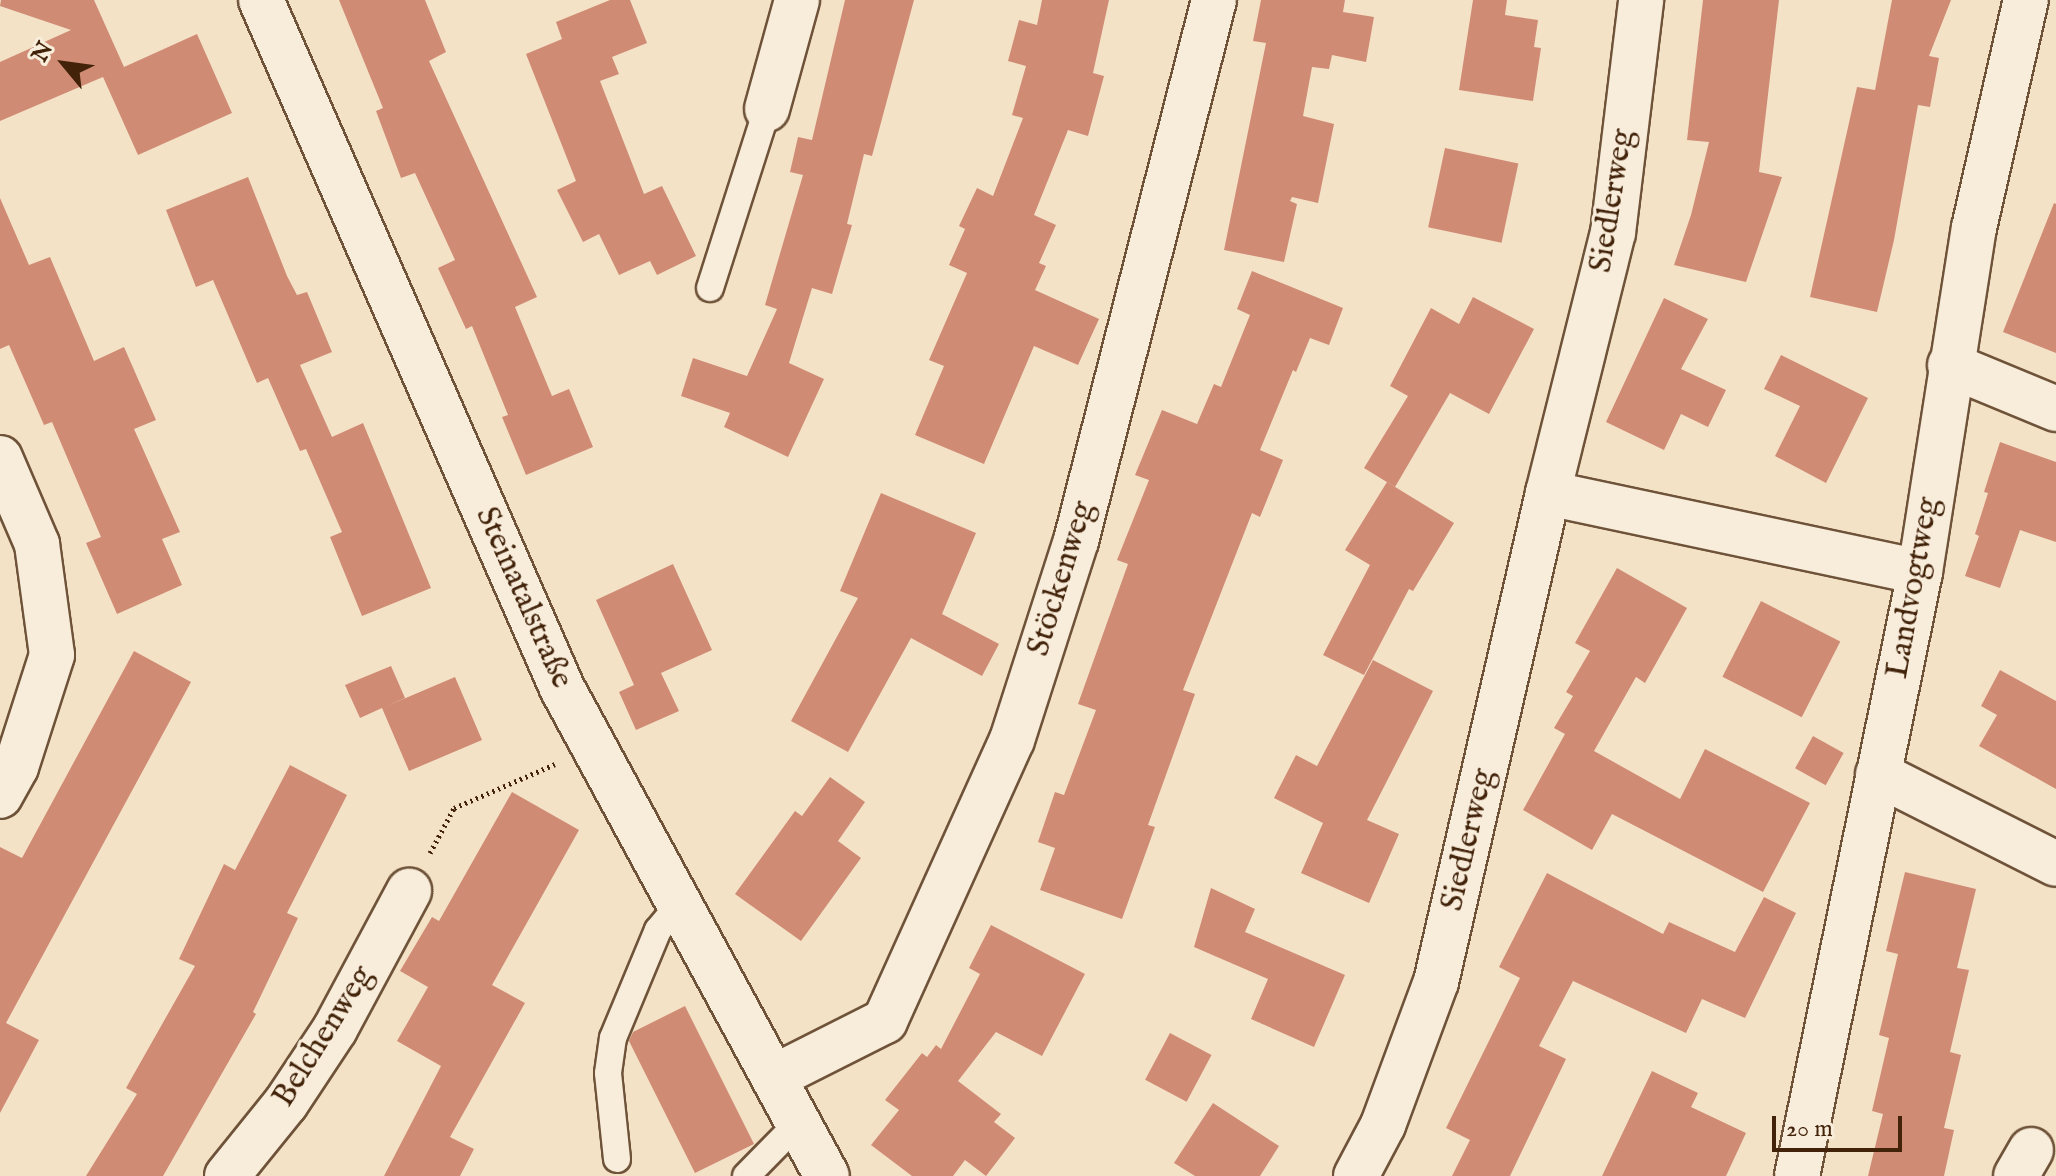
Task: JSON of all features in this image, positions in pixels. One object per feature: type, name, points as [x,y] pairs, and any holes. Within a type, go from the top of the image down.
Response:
[{"type":"street","name":"Steinatalstraße","points":[[261,0],[562,688],[776,1076],[827,1176]]},
{"type":"street","points":[[767,109],[797,0]]},
{"type":"street","name":"Stöckenweg","points":[[776,1076],[885,1021],[1012,740],[1076,541],[1214,0]]},
{"type":"street","name":"Siedlerweg","points":[[1356,1176],[1383,1125],[1436,982],[1548,493],[1613,233],[1641,0]]},
{"type":"street","name":"Landvogtweg","points":[[1797,1176],[1920,572],[1950,365],[1996,122],[2026,0]]},
{"type":"street","points":[[1950,365],[2056,409]]},
{"type":"street","points":[[0,458],[37,544],[52,655],[16,767],[0,796]]},
{"type":"street","points":[[1548,493],[1920,572]]},
{"type":"street","points":[[1878,774],[2056,864]]},
{"type":"street","name":"Belchenweg","points":[[227,1176],[286,1103],[335,1029],[409,891]]},
{"type":"lane","points":[[710,288],[767,109]]},
{"type":"lane","points":[[617,1159],[608,1073],[613,1038],[658,930],[680,904]]},
{"type":"lane","points":[[746,1176],[799,1122]]},
{"type":"path","points":[[409,891],[454,808],[593,747]]},
{"type":"building","points":[[1,0],[94,0],[124,67],[197,34],[232,113],[138,155],[103,77],[0,121],[0,62],[71,30],[0,6]]},
{"type":"building","points":[[339,0],[425,0],[446,52],[429,61],[537,297],[515,307],[552,396],[569,389],[593,447],[526,475],[502,417],[508,415],[472,326],[466,329],[438,268],[455,260],[415,173],[401,178],[376,111],[383,108]]},
{"type":"building","points":[[610,0],[630,0],[647,43],[612,57],[619,74],[600,81],[644,194],[662,186],[696,256],[657,275],[650,261],[619,275],[599,234],[583,242],[557,190],[576,181],[526,54],[562,39],[556,22]]},
{"type":"building","points":[[845,0],[914,0],[872,156],[864,154],[847,224],[852,225],[832,294],[812,288],[789,363],[824,379],[788,457],[724,427],[730,413],[681,396],[693,358],[747,376],[777,309],[765,305],[803,175],[790,172],[798,137],[812,140]]},
{"type":"building","points":[[1042,0],[1109,0],[1093,73],[1104,76],[1088,136],[1068,130],[1034,215],[1056,225],[1039,263],[1046,266],[1035,290],[1099,319],[1078,365],[1034,346],[984,464],[915,435],[944,366],[929,360],[967,273],[949,265],[965,229],[959,226],[977,188],[993,196],[1023,118],[1012,115],[1026,66],[1008,61],[1019,20],[1037,25]]},
{"type":"building","points":[[1261,0],[1345,0],[1343,12],[1374,17],[1366,62],[1332,55],[1329,69],[1312,67],[1303,116],[1334,124],[1318,203],[1292,197],[1290,201],[1297,204],[1284,262],[1224,250],[1266,43],[1253,41]]},
{"type":"building","points":[[1473,0],[1507,0],[1505,15],[1538,20],[1534,47],[1541,48],[1533,101],[1459,90]]},
{"type":"building","points":[[1703,0],[1779,0],[1759,172],[1782,177],[1746,282],[1674,265],[1691,215],[1709,142],[1687,140]]},
{"type":"building","points":[[1892,0],[1951,0],[1929,56],[1939,58],[1930,107],[1918,105],[1894,240],[1877,312],[1810,297],[1857,87],[1875,90]]},
{"type":"building","points":[[1445,148],[1518,164],[1502,243],[1428,227]]},
{"type":"building","points":[[248,177],[287,276],[297,295],[307,292],[332,352],[300,365],[332,437],[363,423],[431,588],[362,616],[330,537],[342,532],[306,449],[300,451],[268,378],[257,383],[213,280],[196,287],[166,210]]},
{"type":"building","points":[[0,198],[29,265],[50,257],[94,361],[124,347],[156,420],[134,429],[180,532],[162,539],[182,585],[117,614],[86,543],[101,537],[52,422],[44,425],[9,345],[0,349]]},
{"type":"building","points":[[2056,204],[2056,353],[2003,332]]},
{"type":"building","points":[[1252,271],[1343,308],[1329,345],[1310,338],[1296,372],[1293,370],[1260,450],[1283,460],[1260,517],[1252,513],[1183,690],[1195,694],[1148,825],[1155,827],[1122,919],[1040,890],[1055,848],[1038,842],[1055,792],[1064,795],[1096,710],[1078,704],[1128,564],[1117,560],[1149,480],[1135,475],[1162,410],[1197,424],[1214,384],[1221,387],[1250,315],[1237,309]]},
{"type":"building","points":[[1473,297],[1534,329],[1489,414],[1450,393],[1395,487],[1364,468],[1408,396],[1390,386],[1431,308],[1459,324]]},
{"type":"building","points":[[1664,298],[1708,319],[1681,369],[1726,390],[1708,427],[1681,414],[1664,450],[1606,422]]},
{"type":"building","points":[[1781,355],[1868,398],[1826,483],[1775,456],[1800,406],[1764,389]]},
{"type":"building","points":[[2000,442],[2056,462],[2056,542],[2020,530],[2000,588],[1965,576],[1979,536],[1975,534],[1988,493],[1984,492]]},
{"type":"building","points":[[1387,482],[1454,523],[1413,591],[1409,589],[1364,675],[1323,655],[1370,565],[1345,550]]},
{"type":"building","points":[[881,493],[976,533],[942,614],[999,644],[982,676],[911,638],[848,752],[791,721],[858,598],[840,591]]},
{"type":"building","points":[[673,564],[712,650],[661,673],[679,711],[636,730],[619,692],[634,685],[596,600]]},
{"type":"building","points":[[1617,568],[1687,608],[1645,683],[1636,677],[1594,751],[1680,799],[1705,749],[1810,803],[1763,892],[1612,814],[1592,850],[1523,810],[1565,734],[1554,728],[1573,696],[1566,692],[1590,651],[1575,643]]},
{"type":"building","points":[[1761,601],[1840,641],[1802,717],[1722,677]]},
{"type":"building","points":[[134,651],[191,682],[6,1023],[39,1040],[0,1113],[0,847],[22,858]]},
{"type":"building","points":[[1373,660],[1433,691],[1367,820],[1399,834],[1369,903],[1301,873],[1323,823],[1274,798],[1296,755],[1317,766]]},
{"type":"building","points":[[391,666],[405,698],[387,706],[455,677],[482,740],[409,771],[382,708],[360,718],[345,685]]},
{"type":"building","points":[[2000,670],[2056,701],[2056,789],[1979,746],[1997,715],[1981,706]]},
{"type":"building","points":[[1813,736],[1844,753],[1826,785],[1795,768]]},
{"type":"building","points":[[290,765],[347,795],[287,913],[298,918],[253,1012],[256,1014],[163,1176],[86,1176],[137,1094],[126,1088],[195,966],[179,959],[224,864],[235,870]]},
{"type":"building","points":[[830,777],[865,802],[838,841],[861,858],[801,941],[735,894],[795,811],[802,816]]},
{"type":"building","points":[[512,792],[579,830],[492,985],[525,1003],[450,1137],[474,1149],[460,1176],[384,1176],[441,1066],[397,1041],[428,987],[400,971],[432,917],[439,921]]},
{"type":"building","points":[[1905,872],[1976,889],[1957,968],[1969,970],[1950,1052],[1961,1055],[1944,1128],[1954,1130],[1944,1176],[1868,1176],[1883,1114],[1872,1111],[1889,1038],[1879,1035],[1898,954],[1886,951]]},
{"type":"building","points":[[1547,873],[1663,934],[1669,922],[1735,952],[1764,897],[1796,913],[1745,1018],[1702,999],[1686,1033],[1573,981],[1539,1046],[1566,1059],[1510,1176],[1452,1176],[1470,1140],[1446,1128],[1520,978],[1499,967]]},
{"type":"building","points":[[1211,888],[1255,909],[1245,932],[1345,975],[1314,1047],[1251,1019],[1268,979],[1194,947]]},
{"type":"building","points":[[991,925],[1085,974],[1042,1056],[996,1032],[958,1081],[1001,1114],[994,1122],[1015,1138],[986,1176],[965,1160],[953,1176],[912,1176],[871,1145],[899,1110],[885,1100],[922,1053],[927,1057],[936,1045],[941,1049],[980,974],[969,968]]},
{"type":"building","points":[[685,1006],[754,1144],[695,1173],[629,1041],[633,1032]]},
{"type":"building","points":[[1170,1033],[1211,1055],[1187,1102],[1145,1080]]},
{"type":"building","points":[[1652,1071],[1698,1093],[1691,1107],[1746,1133],[1726,1176],[1602,1176]]},
{"type":"building","points":[[1213,1103],[1279,1146],[1260,1176],[1195,1176],[1174,1163]]}]
